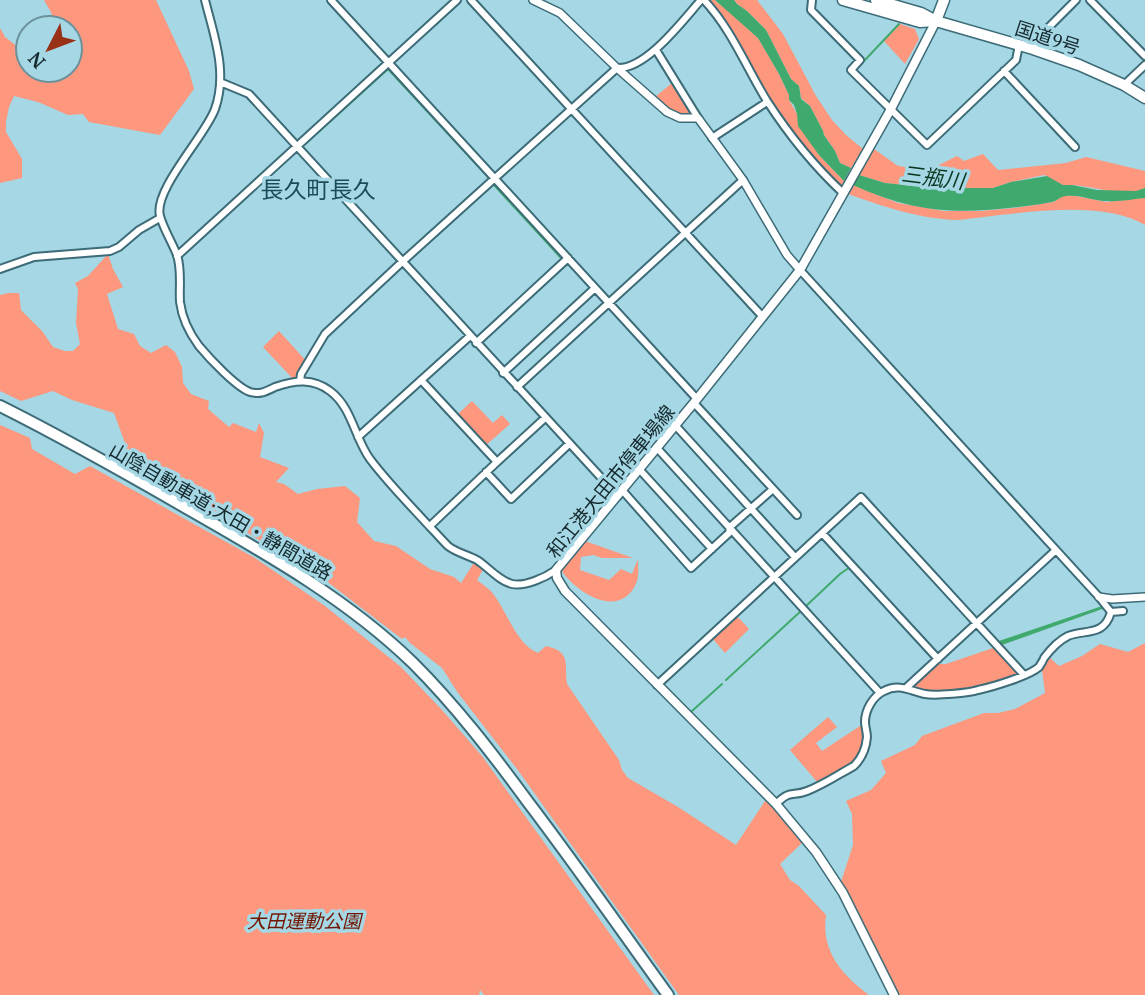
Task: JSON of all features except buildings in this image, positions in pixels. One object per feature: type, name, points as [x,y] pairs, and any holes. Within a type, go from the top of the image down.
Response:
[{"type":"highway","name":"国道9号","points":[[843,0],[920,22],[936,21]]},
{"type":"highway","name":"国道9号","points":[[876,0],[1079,65],[1124,85],[1145,98]]},
{"type":"highway","points":[[936,21],[944,0]]},
{"type":"highway","name":"山陰自動車道;大田・静間道路","points":[[0,406],[243,540],[336,599],[374,629],[420,671],[480,738],[668,995]]},
{"type":"main road","name":"和江港大田市停車場線","points":[[894,995],[843,893],[830,872],[776,804],[565,591],[557,578],[556,570],[800,270],[891,109],[936,21]]},
{"type":"street","points":[[205,0],[220,59],[220,82],[215,110],[166,191],[159,210],[177,256],[181,280],[180,302],[188,327],[197,343],[236,383],[252,392],[261,393],[300,380],[316,383],[333,393],[341,401],[369,458],[412,509],[449,547],[476,560],[505,582],[515,585],[545,577],[556,570]]},
{"type":"street","points":[[331,0],[568,258],[797,515]]},
{"type":"street","points":[[177,256],[457,0]]},
{"type":"street","points":[[471,0],[763,317]]},
{"type":"street","points":[[533,0],[560,13],[667,113],[680,118],[698,118]]},
{"type":"street","points":[[300,380],[325,334],[617,68],[624,69],[635,64],[656,50],[703,0],[727,29],[767,102],[802,152],[844,191]]},
{"type":"street","points":[[812,0],[811,10],[860,61],[850,70],[927,145],[1016,61],[1019,46]]},
{"type":"street","points":[[1033,49],[1046,30],[1076,0]]},
{"type":"street","points":[[1090,0],[1145,56]]},
{"type":"street","points":[[656,50],[698,118],[743,180],[787,255],[1111,612],[1110,618],[1101,627],[1091,632],[1065,637],[1055,645],[1039,667],[1024,675],[975,691],[927,695],[895,687],[880,693],[867,710],[867,735],[860,760],[809,791],[789,793],[776,804]]},
{"type":"street","points":[[1124,85],[1145,65]]},
{"type":"street","points":[[1004,71],[1076,147]]},
{"type":"street","points":[[220,82],[248,94],[569,444],[691,568],[729,533],[730,527],[773,489]]},
{"type":"street","points":[[712,138],[767,102]]},
{"type":"street","points":[[517,387],[743,180]]},
{"type":"street","points":[[0,268],[34,257],[110,251],[160,218]]},
{"type":"street","points":[[476,343],[568,258]]},
{"type":"street","points":[[503,373],[595,288]]},
{"type":"street","points":[[358,438],[470,336]]},
{"type":"street","points":[[421,380],[497,462]]},
{"type":"street","points":[[430,526],[545,418]]},
{"type":"street","points":[[675,425],[794,556]]},
{"type":"street","points":[[486,472],[511,499],[569,444]]},
{"type":"street","points":[[657,448],[880,693]]},
{"type":"street","points":[[639,469],[712,549]]},
{"type":"street","points":[[657,685],[861,497],[1024,675]]},
{"type":"street","points":[[822,533],[938,659]]},
{"type":"street","points":[[906,688],[1056,550]]},
{"type":"street","points":[[1099,597],[1145,597]]},
{"type":"street","points":[[1111,612],[1123,611]]},
{"type":"green space","points":[[44,0],[156,0],[189,71],[194,89],[160,135],[89,122],[83,114],[68,115],[38,102],[14,96],[9,107],[6,132],[22,159],[22,178],[0,183],[0,28],[5,37],[14,44],[14,84],[84,84],[84,14],[52,14]]},
{"type":"green space","points":[[706,0],[715,0],[721,4],[758,38],[779,74],[799,122],[819,155],[844,181],[841,187],[804,149],[783,121],[727,27]]},
{"type":"green space","points":[[734,0],[757,0],[783,34],[832,120],[863,149],[851,168],[840,163],[810,106],[801,98],[799,86],[791,79],[766,30]]},
{"type":"green space","points":[[900,24],[915,29],[919,39],[905,64],[884,41]]},
{"type":"green space","points":[[672,83],[693,115],[673,113],[655,97]]},
{"type":"green space","points":[[874,149],[898,166],[929,170],[957,156],[964,161],[983,154],[998,170],[1066,163],[1086,157],[1145,171],[1145,188],[1120,192],[1064,185],[1044,175],[993,188],[885,183],[859,175]]},
{"type":"green space","points":[[853,185],[898,203],[944,211],[1014,208],[1054,202],[1062,196],[1106,202],[1145,198],[1145,225],[1126,217],[1079,210],[1027,212],[957,220],[929,217],[848,194]]},
{"type":"green space","points":[[108,254],[123,287],[107,294],[118,329],[134,334],[140,346],[151,353],[166,345],[175,352],[182,367],[183,383],[191,394],[209,401],[208,409],[229,427],[233,423],[256,432],[259,423],[264,433],[260,457],[289,468],[276,482],[298,494],[345,486],[360,498],[357,522],[374,541],[396,546],[430,569],[454,577],[461,583],[475,561],[484,568],[477,580],[494,595],[524,643],[538,653],[546,646],[563,655],[567,684],[619,760],[628,778],[736,845],[768,800],[803,842],[780,864],[790,880],[826,915],[827,940],[835,961],[850,979],[869,995],[679,995],[442,668],[405,637],[402,639],[325,580],[169,485],[151,481],[125,459],[125,443],[114,413],[53,391],[21,401],[0,391],[0,295],[19,293],[21,310],[42,331],[53,347],[73,351],[80,344],[76,323],[78,289],[75,283],[88,276]]},
{"type":"green space","points":[[279,331],[307,362],[294,380],[263,347]]},
{"type":"green space","points":[[472,401],[493,423],[502,415],[510,424],[485,446],[457,415]]},
{"type":"green space","name":"大田運動公園","points":[[0,425],[30,438],[32,449],[75,474],[90,466],[255,558],[325,606],[401,667],[482,756],[654,995],[484,995],[480,990],[479,995],[0,995]]},
{"type":"green space","points":[[585,541],[633,558],[602,558],[593,555],[581,557],[580,570],[609,580],[621,569],[632,574],[638,559],[638,579],[630,593],[621,600],[599,600],[588,595],[561,570]]},
{"type":"green space","points":[[736,615],[749,629],[725,653],[712,638]]},
{"type":"green space","points":[[1145,643],[1145,995],[898,995],[841,882],[853,845],[852,814],[846,801],[871,790],[886,773],[881,761],[915,745],[922,736],[984,713],[1015,709],[1045,693],[1042,670],[1049,657],[1059,666],[1100,644],[1128,652]]},
{"type":"green space","points":[[996,647],[1019,673],[980,686],[951,691],[924,690],[911,686],[936,664],[946,664]]},
{"type":"green space","points":[[828,717],[837,727],[816,743],[822,751],[863,724],[864,739],[857,762],[818,783],[790,750]]},
{"type":"shaded area","points":[[715,0],[734,0],[766,30],[791,79],[799,86],[801,99],[810,106],[840,163],[851,168],[844,181],[819,155],[798,126],[794,105],[758,38]]},
{"type":"shaded area","points":[[859,175],[885,183],[967,188],[993,188],[1047,176],[1063,185],[1097,190],[1136,191],[1145,188],[1145,198],[1102,201],[1071,196],[1051,202],[990,210],[946,210],[902,203],[853,185]]},
{"type":"shaded area","points":[[1102,606],[1105,608],[999,646],[996,642]]},
{"type":"waterway","points":[[864,61],[899,24]]},
{"type":"waterway","points":[[302,147],[388,69],[489,178]]},
{"type":"waterway","points":[[244,198],[297,151]]},
{"type":"waterway","points":[[494,185],[561,258]]},
{"type":"waterway","points":[[187,251],[220,221]]},
{"type":"waterway","points":[[805,607],[850,567]]},
{"type":"waterway","points":[[726,680],[802,610]]},
{"type":"waterway","points":[[692,711],[722,684]]},
{"type":"district","name":"長久町長久","points":[[318,189]]},
{"type":"water label","name":"三瓶川","points":[[933,177]]}]
